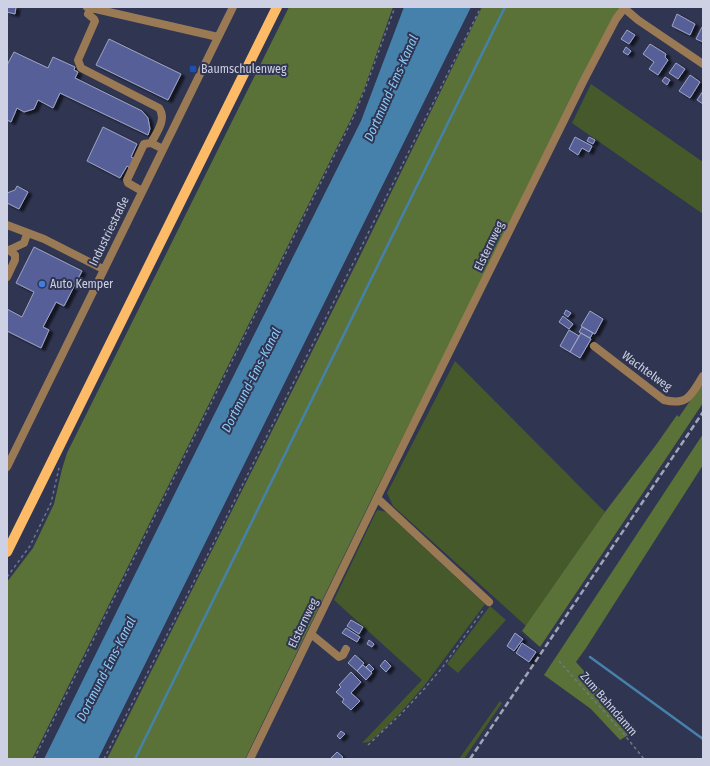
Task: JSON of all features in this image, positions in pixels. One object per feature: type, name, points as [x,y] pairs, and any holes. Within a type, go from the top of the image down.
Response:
[{"type":"main road","points":[[7,552],[277,7]]},
{"type":"street","name":"Industriestraße","points":[[7,467],[233,7]]},
{"type":"street","points":[[151,144],[163,118],[162,112],[159,108],[82,68],[78,64],[78,60],[95,21],[88,14],[89,8],[218,37]]},
{"type":"street","points":[[625,8],[638,20],[703,64]]},
{"type":"street","name":"Elsternweg","points":[[250,759],[584,80],[616,18],[625,8]]},
{"type":"street","points":[[142,191],[128,183],[127,180],[144,144],[151,144],[163,149]]},
{"type":"street","points":[[7,225],[44,240],[103,269]]},
{"type":"street","points":[[8,251],[24,243],[27,234]]},
{"type":"street","points":[[7,277],[15,260],[15,255],[8,251]]},
{"type":"street","name":"Wachtelweg","points":[[594,346],[664,400],[681,402],[692,393],[703,376]]},
{"type":"street","points":[[378,498],[489,602]]},
{"type":"street","points":[[311,634],[338,656],[343,655],[346,649]]},
{"type":"path","points":[[34,759],[354,118],[395,7]]},
{"type":"path","points":[[104,759],[481,7]]},
{"type":"path","points":[[368,745],[402,713],[442,668],[489,602]]},
{"type":"path","name":"Zum Bahndamm","points":[[559,661],[644,759]]},
{"type":"green space","points":[[289,7],[393,7],[364,89],[352,117],[32,759],[7,759],[7,582],[33,548],[54,504],[67,453]]},
{"type":"green space","points":[[482,7],[620,7],[373,496],[245,759],[107,759],[360,256]]},
{"type":"green space","points":[[591,84],[703,162],[703,214],[572,123]]},
{"type":"green space","points":[[455,361],[605,512],[526,626],[393,506],[387,493]]},
{"type":"green space","points":[[703,382],[703,403],[540,647],[522,631],[605,512],[677,415],[679,417]]},
{"type":"green space","points":[[703,434],[703,465],[576,662],[637,730],[620,740],[591,709],[544,675]]},
{"type":"green space","points":[[378,510],[386,512],[485,604],[424,686],[401,712],[369,742],[362,743],[422,680],[334,600]]},
{"type":"green space","points":[[490,606],[506,620],[458,673],[447,664]]},
{"type":"green space","points":[[500,701],[502,703],[464,759],[459,759]]},
{"type":"water","name":"Dortmund-Ems-Kanal","points":[[404,7],[471,7],[98,759],[44,759],[361,121]]},
{"type":"building","points":[[7,7],[16,7],[15,14],[7,12]]},
{"type":"building","points":[[677,14],[695,24],[690,35],[672,26]]},
{"type":"building","points":[[702,27],[703,28],[703,42],[696,39]]},
{"type":"building","points":[[627,30],[635,35],[629,44],[621,39]]},
{"type":"building","points":[[109,39],[181,74],[168,100],[96,65]]},
{"type":"building","points":[[650,44],[666,54],[665,57],[668,60],[658,75],[649,69],[654,62],[643,54]]},
{"type":"building","points":[[626,47],[631,51],[628,55],[623,52]]},
{"type":"building","points":[[14,52],[48,68],[53,57],[75,67],[74,70],[78,72],[75,78],[142,111],[148,118],[150,129],[148,135],[60,93],[53,108],[38,100],[34,109],[24,112],[17,108],[11,122],[7,120],[7,65]]},
{"type":"building","points":[[676,63],[685,69],[678,79],[669,73]]},
{"type":"building","points":[[690,75],[700,82],[690,98],[679,91]]},
{"type":"building","points":[[665,77],[670,80],[667,85],[662,81]]},
{"type":"building","points":[[703,91],[703,104],[697,100]]},
{"type":"building","points":[[103,127],[137,144],[131,157],[135,159],[130,168],[127,166],[120,178],[87,161]]},
{"type":"building","points":[[575,137],[592,146],[589,152],[582,148],[578,155],[569,149]]},
{"type":"building","points":[[589,137],[595,140],[593,144],[587,141]]},
{"type":"building","points":[[17,186],[28,192],[19,209],[7,203],[7,193],[15,190]]},
{"type":"building","points":[[34,247],[82,271],[64,306],[56,302],[43,327],[49,330],[41,348],[7,331],[7,309],[22,317],[34,292],[16,283]]},
{"type":"building","points":[[566,310],[571,313],[568,317],[564,314]]},
{"type":"building","points":[[590,311],[603,319],[595,334],[581,326]]},
{"type":"building","points":[[563,316],[573,324],[569,329],[559,322]]},
{"type":"building","points":[[582,327],[593,333],[590,338],[579,332]]},
{"type":"building","points":[[569,330],[579,336],[570,352],[560,346]]},
{"type":"building","points":[[581,333],[591,339],[580,358],[570,352]]},
{"type":"building","points":[[351,620],[363,627],[359,634],[347,626]]},
{"type":"building","points":[[346,628],[360,637],[357,642],[342,633]]},
{"type":"building","points":[[515,633],[523,639],[514,651],[507,646]]},
{"type":"building","points":[[369,640],[374,644],[372,647],[367,644]]},
{"type":"building","points":[[522,643],[536,652],[529,662],[516,653]]},
{"type":"building","points":[[355,655],[364,663],[357,671],[348,663]]},
{"type":"building","points":[[385,660],[391,666],[386,672],[380,666]]},
{"type":"building","points":[[369,664],[374,669],[371,672],[366,667]]},
{"type":"building","points":[[363,665],[372,673],[366,680],[357,671]]},
{"type":"building","points":[[351,672],[361,682],[351,693],[360,701],[351,710],[342,702],[344,699],[336,692],[341,687],[339,685]]},
{"type":"building","points":[[341,731],[345,734],[340,739],[337,736]]},
{"type":"building","points":[[337,752],[343,757],[341,759],[330,759]]},
{"type":"waterway","points":[[135,759],[505,7]]},
{"type":"waterway","points":[[590,657],[703,739]]},
{"type":"railway","points":[[470,759],[703,412]]},
{"type":"place","name":"Baumschulenweg","points":[[193,69]]},
{"type":"place","name":"Auto Kemper","points":[[42,284]]}]
